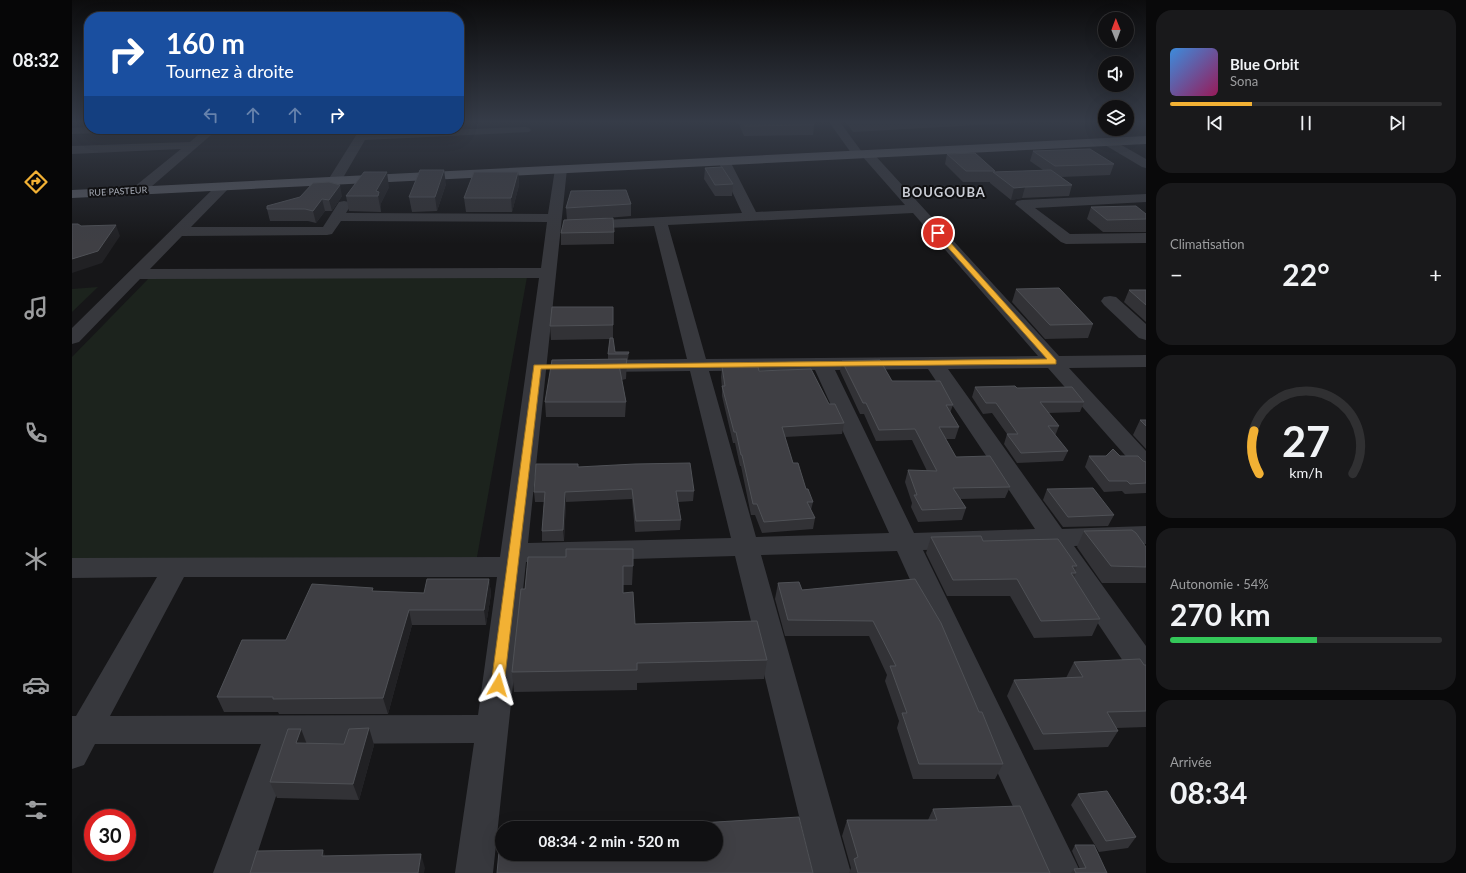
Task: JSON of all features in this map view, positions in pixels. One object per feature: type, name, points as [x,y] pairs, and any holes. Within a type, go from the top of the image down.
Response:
[{"type":"main road","name":"RUE PASTEUR","points":[[72,194],[689,163]]},
{"type":"street","points":[[139,190],[171,163]]},
{"type":"street","points":[[335,180],[345,163]]},
{"type":"street","points":[[725,163],[751,217]]},
{"type":"street","points":[[872,163],[917,209],[1146,465]]},
{"type":"street","points":[[474,873],[513,560],[545,367],[549,274],[561,169]]},
{"type":"street","points":[[178,232],[327,231],[362,179]]},
{"type":"street","points":[[72,338],[224,186]]},
{"type":"street","points":[[1146,198],[1022,204],[1066,240],[1146,238]]},
{"type":"street","points":[[336,217],[555,222],[660,222],[917,209]]},
{"type":"street","points":[[660,222],[832,873]]},
{"type":"street","points":[[1129,238],[1146,251]]},
{"type":"street","points":[[136,274],[549,274]]},
{"type":"street","points":[[1110,301],[1146,334]]},
{"type":"street","points":[[576,366],[1146,361]]},
{"type":"street","points":[[934,363],[1146,670]]},
{"type":"street","points":[[822,364],[1062,873]]},
{"type":"street","points":[[72,568],[176,568],[513,560],[746,547],[1146,536]]},
{"type":"street","points":[[77,738],[176,568]]},
{"type":"street","points":[[77,738],[282,729],[492,729]]},
{"type":"street","points":[[232,873],[282,729]]},
{"type":"shaded area","points":[[150,277],[527,277],[477,557],[72,559],[72,357]]},
{"type":"shaded area","points":[[98,287],[72,312],[72,289]]},
{"type":"building","points":[[957,163],[986,163],[995,171],[966,171]]},
{"type":"building","points":[[1050,163],[1112,163],[1114,164],[1055,166]]},
{"type":"building","points":[[722,167],[733,184],[715,185],[705,168]]},
{"type":"building","points":[[420,170],[444,170],[435,197],[409,197]]},
{"type":"building","points":[[1051,170],[1072,185],[1014,188],[993,172]]},
{"type":"building","points":[[364,172],[387,172],[376,191],[379,192],[378,196],[346,196]]},
{"type":"building","points":[[474,172],[518,172],[511,198],[464,198]]},
{"type":"building","points":[[329,182],[340,185],[329,200],[322,199],[313,211],[305,209],[267,209],[267,206],[300,197],[313,183]]},
{"type":"building","points":[[626,190],[631,204],[566,208],[571,191]]},
{"type":"building","points":[[1136,206],[1146,214],[1146,219],[1107,220],[1091,207]]},
{"type":"building","points":[[613,218],[614,232],[561,233],[564,220]]},
{"type":"building","points":[[72,224],[78,224],[81,226],[116,225],[98,251],[72,259]]},
{"type":"building","points":[[1059,288],[1093,324],[1050,325],[1016,289]]},
{"type":"building","points":[[1129,290],[1146,290],[1146,305]]},
{"type":"building","points":[[552,307],[613,307],[613,325],[550,326]]},
{"type":"building","points":[[610,338],[613,338],[615,352],[629,352],[628,354],[608,354]]},
{"type":"building","points":[[627,359],[626,365],[619,365],[626,402],[545,402],[552,360]]},
{"type":"building","points":[[880,360],[892,381],[940,381],[953,405],[946,405],[959,427],[939,427],[956,457],[990,456],[1010,487],[953,488],[966,508],[922,510],[914,495],[917,495],[908,470],[937,471],[915,429],[879,430],[866,403],[863,403],[842,361]]},
{"type":"building","points":[[722,367],[758,367],[759,371],[811,369],[829,404],[835,404],[844,423],[782,427],[793,463],[798,463],[806,489],[808,489],[813,502],[807,502],[815,518],[764,522],[757,504],[753,504],[736,432],[734,432],[722,386],[725,386]]},
{"type":"building","points":[[1015,386],[1017,388],[1072,387],[1084,402],[1040,402],[1059,426],[1048,426],[1068,451],[1021,453],[1007,434],[1018,434],[996,403],[986,403],[975,387]]},
{"type":"building","points":[[1140,420],[1146,420],[1146,426]]},
{"type":"building","points":[[1113,449],[1120,456],[1138,456],[1146,462],[1146,483],[1130,484],[1127,481],[1109,481],[1089,456],[1106,456]]},
{"type":"building","points":[[690,463],[694,491],[676,491],[681,520],[636,521],[632,489],[565,492],[563,530],[542,531],[545,492],[534,492],[536,464],[578,464],[578,467]]},
{"type":"building","points":[[1093,488],[1114,515],[1068,517],[1047,489]]},
{"type":"building","points":[[1132,530],[1146,547],[1146,567],[1111,566],[1084,531]]},
{"type":"building","points":[[981,536],[983,541],[1058,539],[1077,566],[1072,566],[1076,573],[1071,573],[1100,619],[1041,621],[1017,579],[953,580],[931,537]]},
{"type":"building","points":[[566,549],[633,549],[633,566],[623,566],[623,593],[633,592],[635,624],[757,621],[767,660],[637,663],[637,670],[512,672],[521,589],[525,589],[528,557],[566,557]]},
{"type":"building","points":[[427,579],[489,579],[484,610],[409,610],[383,698],[273,699],[273,697],[217,697],[242,640],[286,640],[312,584],[373,588],[372,591],[424,593]]},
{"type":"building","points":[[915,579],[941,623],[979,712],[982,712],[1003,764],[919,764],[902,713],[907,713],[890,666],[896,666],[873,621],[788,620],[778,583],[799,582],[802,590]]},
{"type":"building","points":[[1140,659],[1144,665],[1146,665],[1146,711],[1107,712],[1118,731],[1043,734],[1014,680],[1083,677],[1074,662]]},
{"type":"building","points":[[369,728],[353,784],[270,782],[288,729],[301,729],[296,743],[344,744],[349,729]]},
{"type":"building","points":[[1107,791],[1136,837],[1106,841],[1078,794]]},
{"type":"building","points":[[1020,806],[1050,873],[858,873],[854,859],[858,857],[847,820],[937,820],[933,809]]},
{"type":"building","points":[[799,817],[813,873],[497,873],[498,861],[723,861],[723,822]]},
{"type":"building","points":[[1075,845],[1094,845],[1107,873],[1076,873],[1074,869],[1086,868]]},
{"type":"building","points":[[323,850],[322,856],[421,854],[418,873],[250,873],[257,851]]},
{"type":"district","name":"BOUGOUBA","points":[[944,192]]},
{"type":"route","points":[[498,685],[537,367],[1053,362],[938,233]]}]
